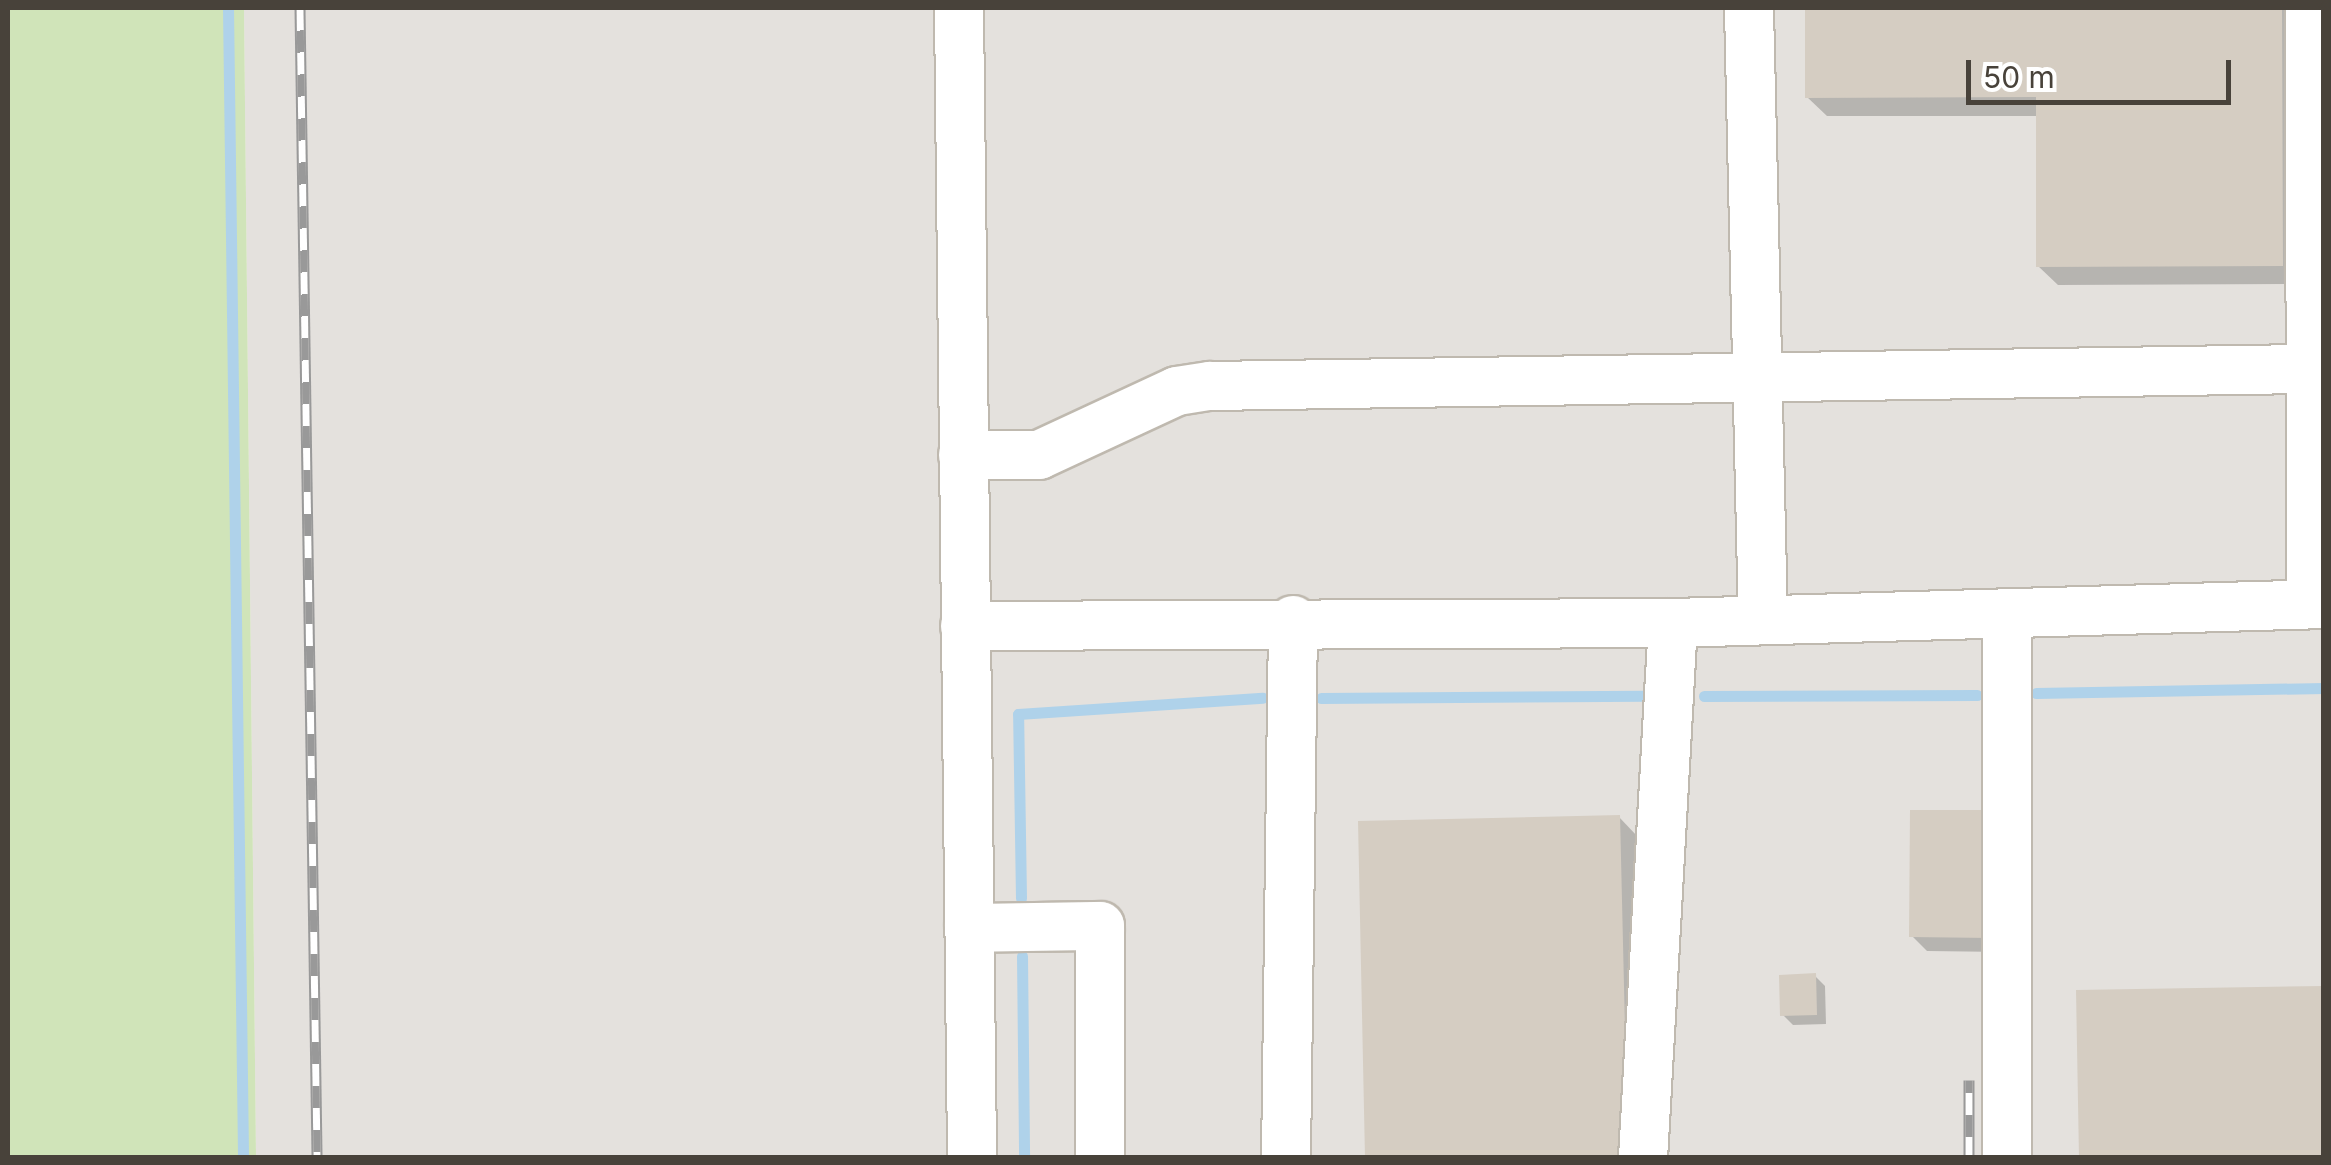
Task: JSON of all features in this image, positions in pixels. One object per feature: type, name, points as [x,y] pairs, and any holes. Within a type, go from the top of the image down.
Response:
[{"type":"street","points":[[1748,8],[1763,620]]},
{"type":"street","points":[[965,626],[1293,620],[1673,623],[2317,604],[2309,369],[2310,8]]},
{"type":"street","points":[[958,24],[972,1158]]},
{"type":"street","points":[[963,455],[1039,455],[1177,391],[1210,386],[2309,369]]},
{"type":"street","points":[[2007,613],[2007,1158]]},
{"type":"street","points":[[1286,1158],[1293,620]]},
{"type":"street","points":[[1642,1158],[1673,623]]},
{"type":"street","points":[[969,928],[1100,926],[1100,1158]]},
{"type":"shaded area","points":[[244,8],[2323,8],[2323,1157],[256,1157]]},
{"type":"green space","points":[[8,8],[244,8],[256,1157],[8,1157]]},
{"type":"building","points":[[1805,8],[2282,8],[2283,266],[2036,267],[2036,97],[1805,98]]},
{"type":"building","points":[[1910,810],[1991,810],[1991,938],[1909,937]]},
{"type":"building","points":[[1620,815],[1628,1158],[1365,1158],[1358,821]]},
{"type":"building","points":[[1816,973],[1817,1015],[1780,1016],[1779,975]]},
{"type":"building","points":[[2324,986],[2324,1158],[2079,1158],[2076,990]]},
{"type":"waterway","points":[[228,8],[243,1158]]},
{"type":"waterway","points":[[2036,693],[2324,688]]},
{"type":"waterway","points":[[1704,696],[1977,695]]},
{"type":"waterway","points":[[1321,698],[1645,696]]},
{"type":"waterway","points":[[1021,898],[1018,714],[1262,698]]},
{"type":"waterway","points":[[1022,956],[1024,1158]]},
{"type":"railway","points":[[300,8],[317,1158]]},
{"type":"railway","points":[[1969,1080],[1969,1158]]}]
